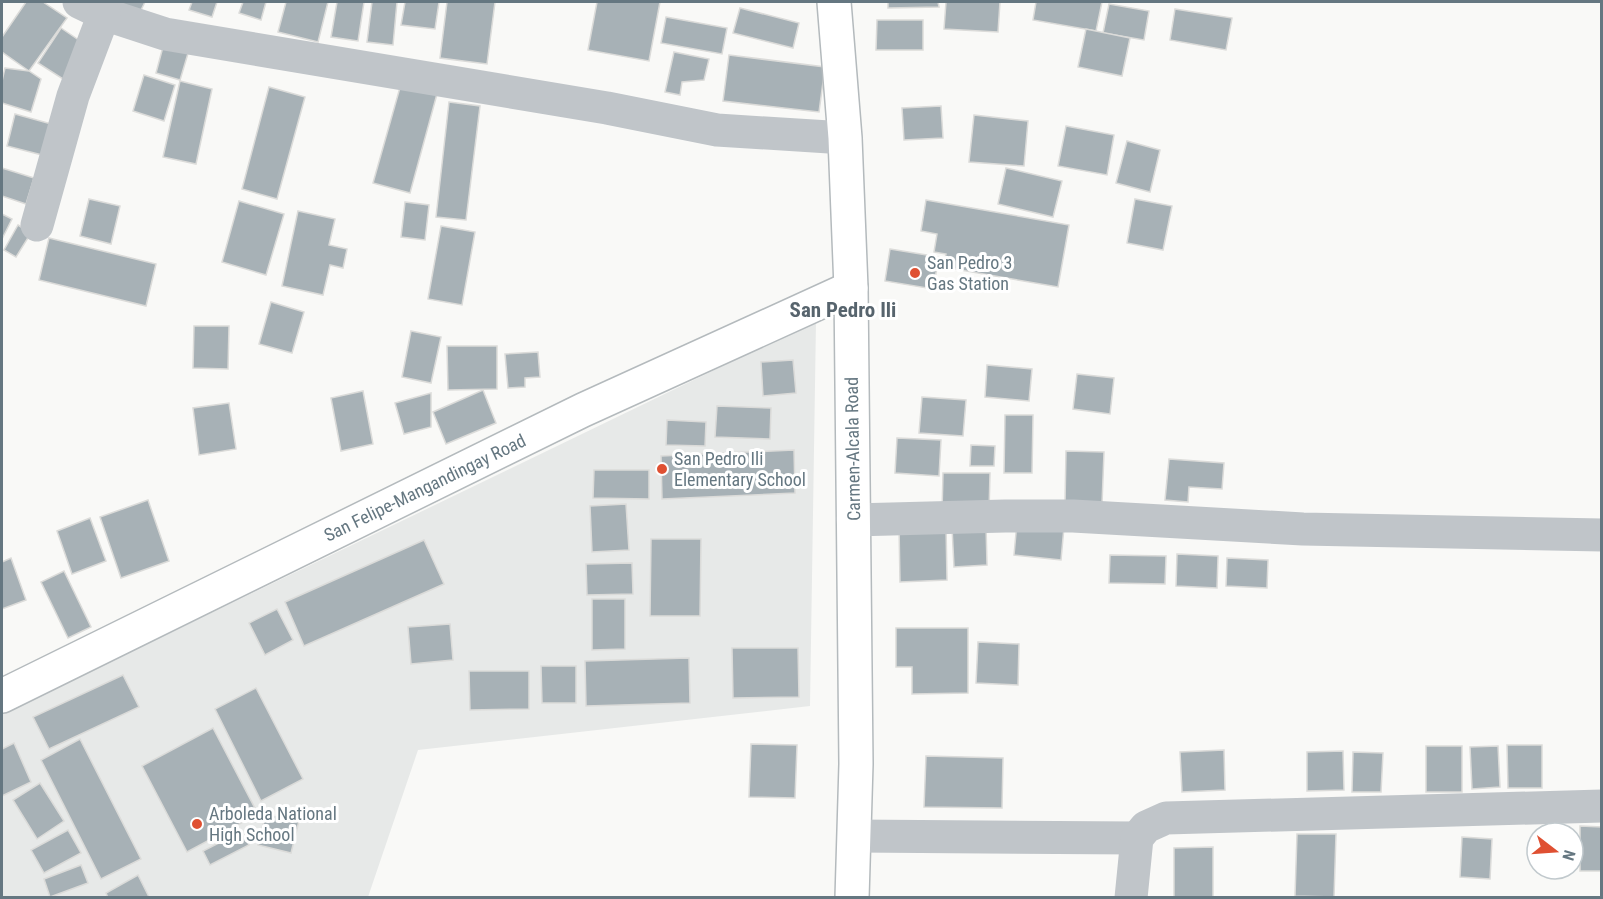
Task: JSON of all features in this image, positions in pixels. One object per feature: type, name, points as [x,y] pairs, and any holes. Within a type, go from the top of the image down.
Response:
[{"type":"main road","name":"Carmen-Alcala Road","points":[[834,2],[845,138],[851,288],[855,836],[852,897]]},
{"type":"main road","name":"San Felipe-Mangandingay Road","points":[[2,696],[583,411],[851,288]]},
{"type":"street","points":[[37,225],[73,96],[92,8],[165,34],[607,108],[717,130],[845,138]]},
{"type":"street","points":[[854,520],[1073,516],[1303,529],[1602,535]]},
{"type":"street","points":[[1131,897],[1137,838],[1146,827],[1166,818],[1602,806]]},
{"type":"street","points":[[855,836],[1137,838]]},
{"type":"shaded area","name":"San Pedro Ili Elementary School","points":[[816,321],[810,706],[418,750],[368,897],[2,898],[2,714]]},
{"type":"building","points":[[26,2],[43,2],[67,18],[29,71],[2,52],[2,37]]},
{"type":"building","points":[[116,2],[145,2],[139,14]]},
{"type":"building","points":[[192,2],[217,2],[212,17],[189,10]]},
{"type":"building","points":[[243,2],[266,2],[261,20],[239,13]]},
{"type":"building","points":[[286,2],[328,2],[318,42],[278,32]]},
{"type":"building","points":[[337,2],[364,2],[358,41],[331,37]]},
{"type":"building","points":[[372,2],[397,2],[393,45],[367,42]]},
{"type":"building","points":[[405,2],[439,2],[435,29],[401,25]]},
{"type":"building","points":[[447,2],[495,2],[487,64],[440,58]]},
{"type":"building","points":[[597,2],[660,2],[649,61],[588,50]]},
{"type":"building","points":[[888,2],[938,2],[939,7],[888,8]]},
{"type":"building","points":[[946,2],[1000,2],[998,32],[944,29]]},
{"type":"building","points":[[1036,2],[1102,2],[1096,31],[1033,20]]},
{"type":"building","points":[[1109,4],[1149,11],[1144,40],[1103,33]]},
{"type":"building","points":[[740,8],[799,23],[793,48],[733,33]]},
{"type":"building","points":[[1175,9],[1232,18],[1226,50],[1170,40]]},
{"type":"building","points":[[666,17],[727,28],[722,54],[661,43]]},
{"type":"building","points":[[877,20],[923,20],[923,50],[876,50]]},
{"type":"building","points":[[61,28],[86,45],[63,79],[38,63]]},
{"type":"building","points":[[1086,29],[1130,38],[1122,76],[1078,67]]},
{"type":"building","points":[[164,43],[189,50],[180,80],[156,73]]},
{"type":"building","points":[[674,52],[709,59],[704,80],[682,82],[680,95],[665,92]]},
{"type":"building","points":[[729,55],[825,67],[819,112],[723,101]]},
{"type":"building","points":[[5,68],[29,71],[41,79],[31,112],[2,103],[2,81]]},
{"type":"building","points":[[144,75],[175,85],[164,121],[133,111]]},
{"type":"building","points":[[180,81],[212,89],[196,164],[163,157]]},
{"type":"building","points":[[401,84],[437,94],[410,193],[373,183]]},
{"type":"building","points":[[269,87],[305,97],[277,199],[242,189]]},
{"type":"building","points":[[449,102],[480,106],[466,220],[436,217]]},
{"type":"building","points":[[941,106],[943,138],[904,140],[902,108]]},
{"type":"building","points":[[15,114],[55,125],[46,156],[7,146]]},
{"type":"building","points":[[974,115],[1028,121],[1024,166],[969,162]]},
{"type":"building","points":[[1066,126],[1114,135],[1107,175],[1058,166]]},
{"type":"building","points":[[1127,141],[1160,150],[1150,192],[1116,183]]},
{"type":"building","points":[[2,168],[34,178],[26,204],[2,196]]},
{"type":"building","points":[[1006,168],[1062,181],[1053,217],[998,204]]},
{"type":"building","points":[[89,199],[120,206],[111,244],[80,236]]},
{"type":"building","points":[[1135,199],[1172,206],[1163,250],[1127,243]]},
{"type":"building","points":[[926,200],[1069,225],[1058,287],[943,267],[946,254],[934,252],[937,234],[921,231]]},
{"type":"building","points":[[239,201],[284,214],[266,275],[222,262]]},
{"type":"building","points":[[405,202],[429,205],[425,240],[401,237]]},
{"type":"building","points":[[298,211],[335,219],[329,245],[347,249],[343,268],[330,265],[323,295],[282,286]]},
{"type":"building","points":[[2,214],[12,219],[2,239]]},
{"type":"building","points":[[18,225],[31,233],[16,257],[4,250]]},
{"type":"building","points":[[441,226],[475,232],[462,305],[428,299]]},
{"type":"building","points":[[49,238],[156,264],[146,306],[39,280]]},
{"type":"building","points":[[890,249],[939,257],[933,289],[885,281]]},
{"type":"building","points":[[271,302],[304,312],[292,353],[259,344]]},
{"type":"building","points":[[194,326],[229,326],[228,369],[193,368]]},
{"type":"building","points":[[411,331],[441,337],[431,383],[402,377]]},
{"type":"building","points":[[447,346],[497,346],[497,389],[448,390]]},
{"type":"building","points":[[538,352],[540,377],[525,378],[525,387],[508,388],[505,354]]},
{"type":"building","points":[[793,360],[796,393],[763,396],[761,362]]},
{"type":"building","points":[[987,365],[1032,369],[1029,401],[985,397]]},
{"type":"building","points":[[1077,374],[1114,378],[1110,414],[1073,409]]},
{"type":"building","points":[[483,390],[496,423],[446,444],[433,412]]},
{"type":"building","points":[[363,391],[373,444],[341,451],[331,398]]},
{"type":"building","points":[[431,393],[431,427],[404,434],[395,403]]},
{"type":"building","points":[[922,397],[966,400],[963,436],[919,433]]},
{"type":"building","points":[[229,403],[236,449],[199,455],[193,408]]},
{"type":"building","points":[[717,406],[771,408],[770,439],[715,437]]},
{"type":"building","points":[[1005,415],[1033,415],[1032,473],[1004,473]]},
{"type":"building","points":[[667,420],[706,422],[705,446],[666,445]]},
{"type":"building","points":[[897,438],[941,440],[939,476],[895,473]]},
{"type":"building","points":[[971,445],[995,446],[994,466],[970,466]]},
{"type":"building","points":[[794,450],[795,493],[662,499],[661,456]]},
{"type":"building","points":[[1066,451],[1104,452],[1102,504],[1065,503]]},
{"type":"building","points":[[1169,459],[1224,463],[1222,489],[1189,487],[1188,502],[1165,500]]},
{"type":"building","points":[[594,470],[649,470],[649,499],[593,498]]},
{"type":"building","points":[[943,473],[990,473],[989,513],[942,512]]},
{"type":"building","points":[[148,500],[169,561],[121,578],[100,517]]},
{"type":"building","points":[[626,504],[629,550],[592,552],[590,506]]},
{"type":"building","points":[[90,518],[106,561],[72,574],[57,531]]},
{"type":"building","points":[[1017,522],[1064,527],[1061,560],[1014,555]]},
{"type":"building","points":[[946,525],[947,580],[900,582],[899,526]]},
{"type":"building","points":[[986,525],[987,565],[954,567],[952,527]]},
{"type":"building","points":[[651,539],[701,539],[700,616],[650,616]]},
{"type":"building","points":[[424,540],[444,584],[304,646],[285,602]]},
{"type":"building","points":[[1177,554],[1218,556],[1217,588],[1176,586]]},
{"type":"building","points":[[1110,555],[1166,556],[1165,584],[1109,583]]},
{"type":"building","points":[[11,558],[26,600],[2,609],[2,562]]},
{"type":"building","points":[[1227,558],[1268,560],[1267,588],[1226,586]]},
{"type":"building","points":[[632,563],[633,594],[587,595],[586,564]]},
{"type":"building","points":[[64,571],[91,627],[68,638],[41,582]]},
{"type":"building","points":[[592,599],[625,599],[625,649],[592,650]]},
{"type":"building","points":[[277,609],[293,640],[265,655],[249,623]]},
{"type":"building","points":[[450,624],[453,660],[411,664],[408,627]]},
{"type":"building","points":[[896,628],[968,628],[968,693],[912,694],[912,667],[896,667]]},
{"type":"building","points":[[978,642],[1019,644],[1018,685],[976,683]]},
{"type":"building","points":[[732,648],[798,648],[799,697],[733,698]]},
{"type":"building","points":[[689,658],[690,703],[586,706],[585,661]]},
{"type":"building","points":[[541,666],[576,666],[576,703],[542,703]]},
{"type":"building","points":[[469,671],[529,671],[529,709],[470,710]]},
{"type":"building","points":[[123,675],[139,707],[49,749],[33,717]]},
{"type":"building","points":[[256,688],[303,779],[261,801],[215,709]]},
{"type":"building","points":[[213,728],[258,814],[187,852],[142,766]]},
{"type":"building","points":[[80,739],[141,859],[101,879],[41,760]]},
{"type":"building","points":[[14,743],[31,782],[2,796],[2,749]]},
{"type":"building","points":[[751,744],[797,745],[795,798],[749,797]]},
{"type":"building","points":[[1507,745],[1542,745],[1542,788],[1508,788]]},
{"type":"building","points":[[1426,746],[1462,746],[1462,792],[1426,792]]},
{"type":"building","points":[[1498,746],[1500,787],[1472,789],[1470,747]]},
{"type":"building","points":[[1224,750],[1225,790],[1182,792],[1180,752]]},
{"type":"building","points":[[1343,751],[1344,790],[1307,791],[1307,752]]},
{"type":"building","points":[[1353,752],[1383,753],[1381,792],[1352,792]]},
{"type":"building","points":[[926,756],[1003,758],[1002,808],[924,807]]},
{"type":"building","points":[[40,783],[64,821],[37,839],[13,800]]},
{"type":"building","points":[[266,813],[299,821],[291,853],[258,845]]},
{"type":"building","points":[[1585,826],[1602,827],[1602,871],[1585,871]]},
{"type":"building","points":[[68,830],[81,853],[44,873],[31,850]]},
{"type":"building","points":[[242,831],[249,845],[210,865],[203,851]]},
{"type":"building","points":[[1297,834],[1336,834],[1334,897],[1295,896]]},
{"type":"building","points":[[1462,837],[1492,839],[1490,879],[1460,877]]},
{"type":"building","points":[[1213,847],[1213,897],[1174,898],[1174,848]]},
{"type":"building","points":[[81,865],[88,883],[50,897],[44,879]]},
{"type":"building","points":[[138,875],[149,897],[108,898],[106,893]]},
{"type":"place","name":"San Pedro 3 Gas Station","points":[[915,273]]},
{"type":"place","name":"San Pedro Ili Elementary School","points":[[662,469]]},
{"type":"place","name":"Arboleda National High School","points":[[197,824]]},
{"type":"district","name":"San Pedro Ili","points":[[843,310]]}]
